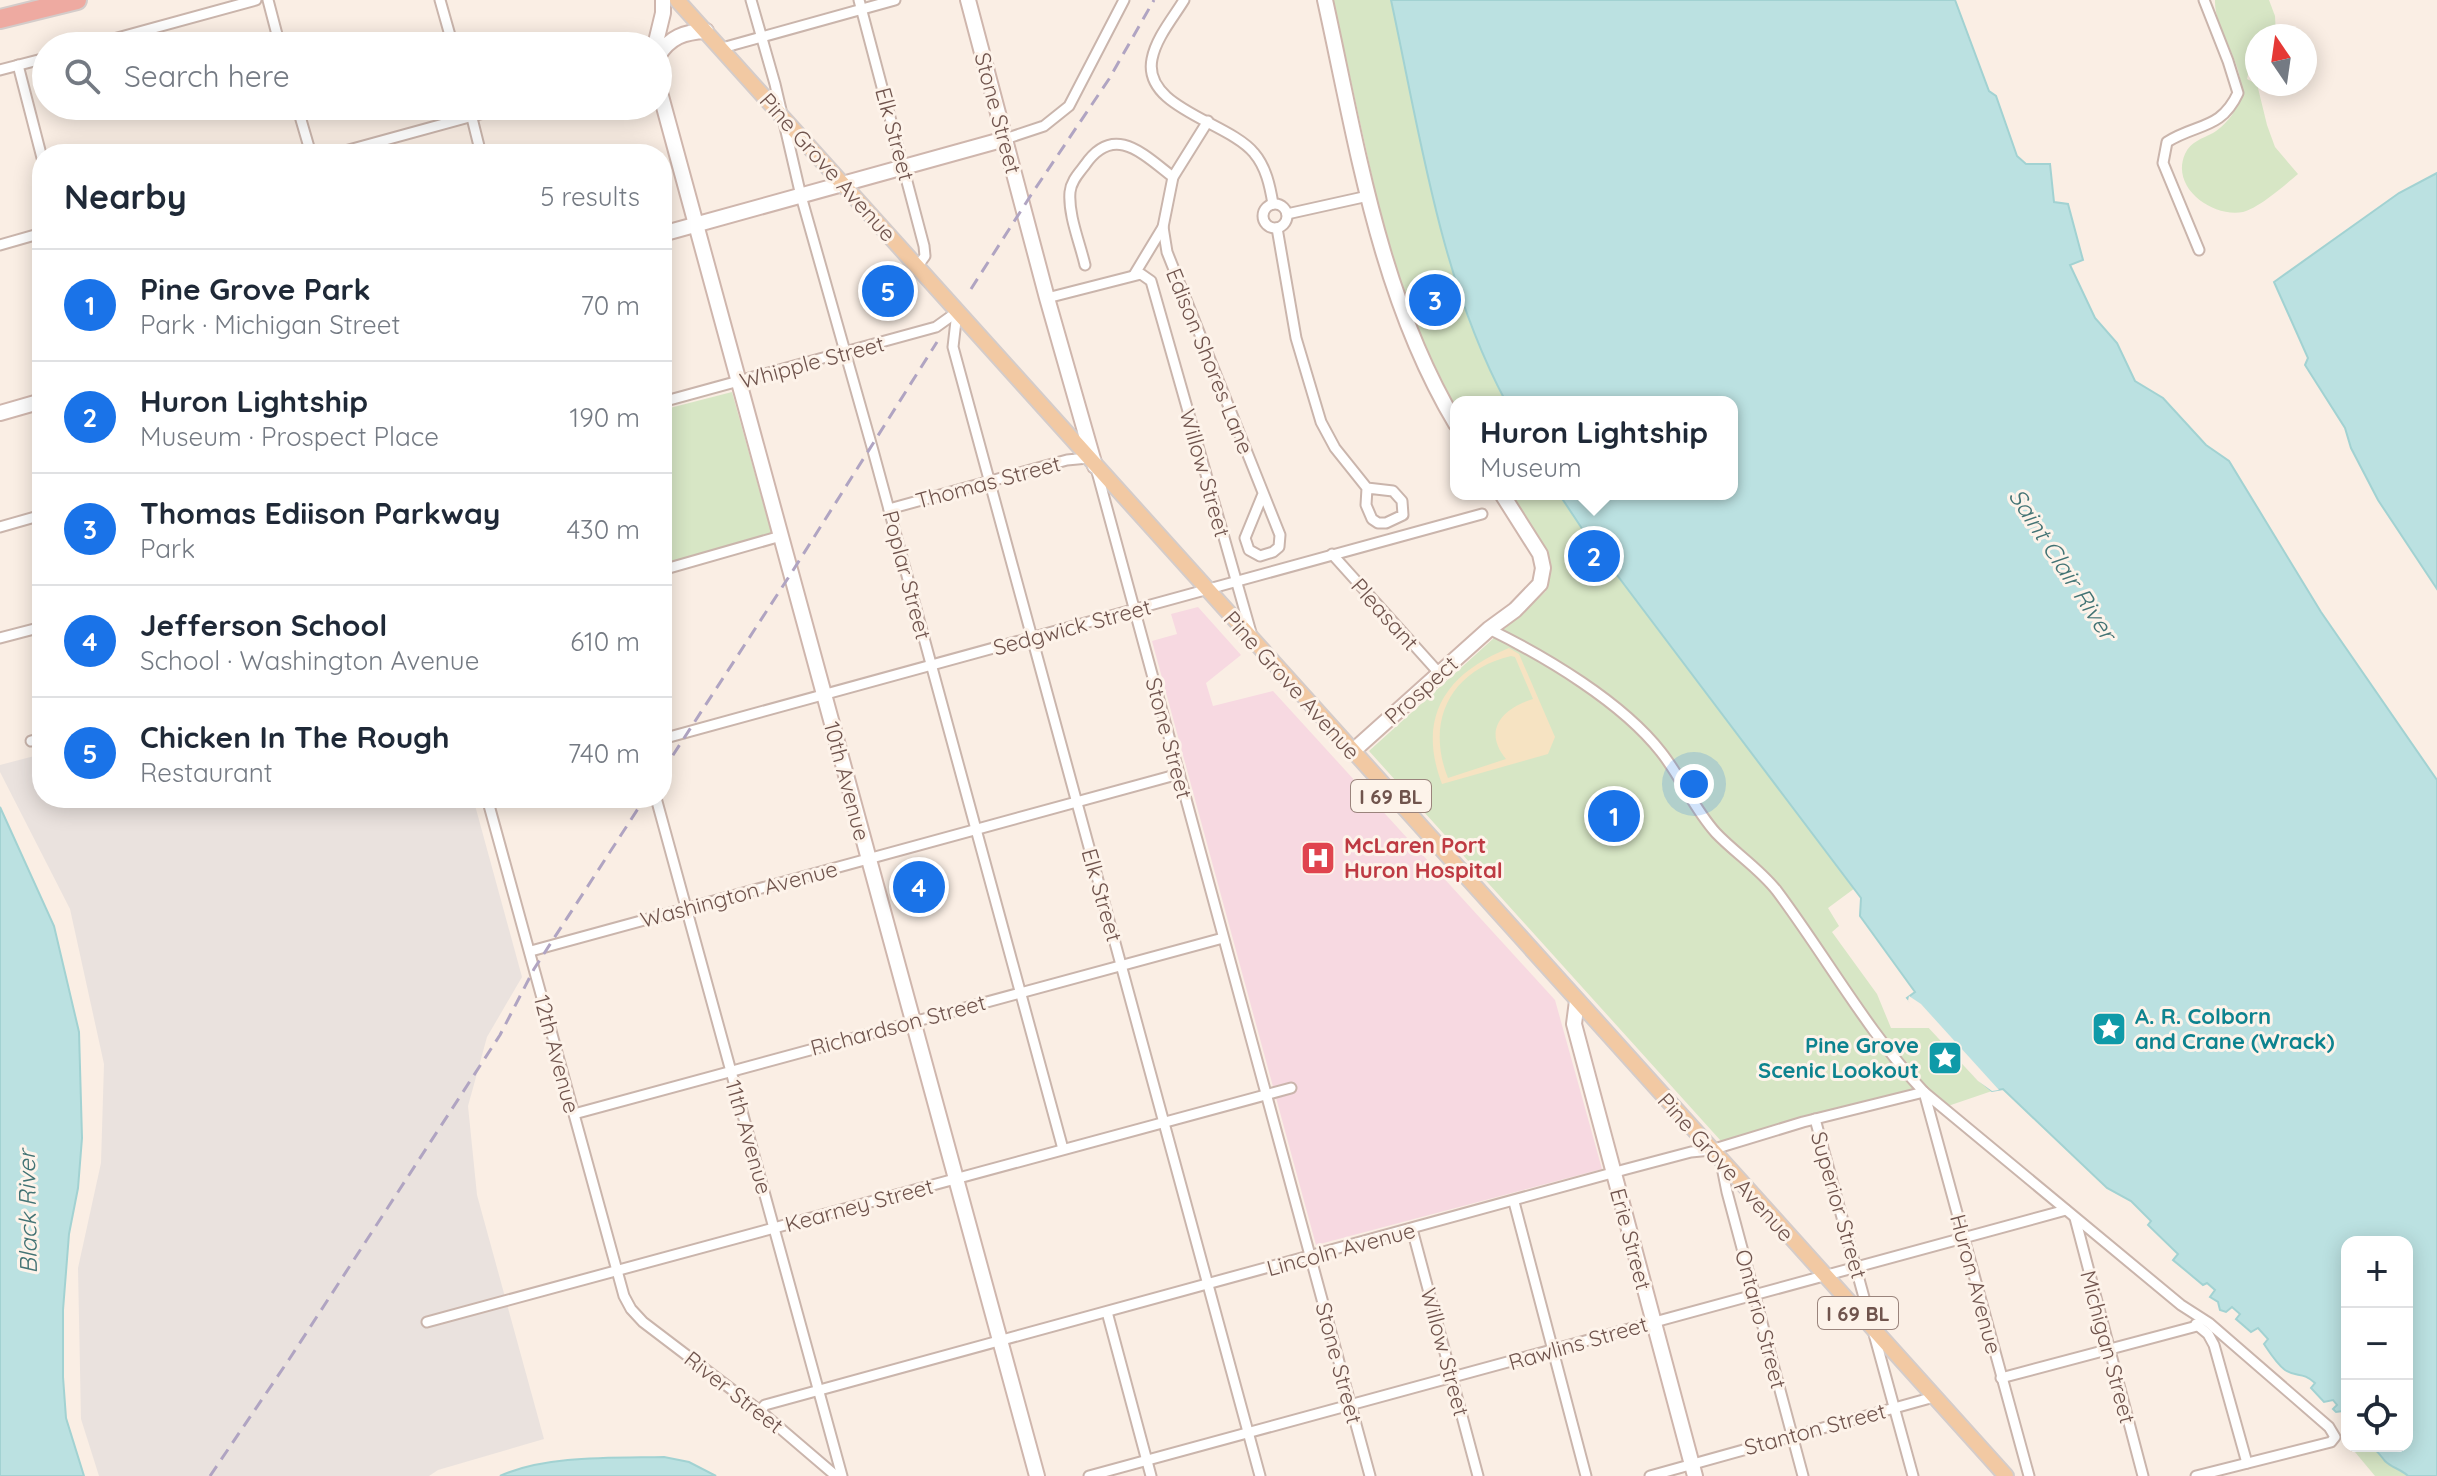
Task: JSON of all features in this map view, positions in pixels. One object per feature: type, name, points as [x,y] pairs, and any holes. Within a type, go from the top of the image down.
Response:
[{"type":"highway","points":[[0,19],[77,0]]},
{"type":"main road","name":"Pine Grove Avenue","points":[[677,0],[2006,1476]]},
{"type":"street","points":[[139,32],[256,0]]},
{"type":"street","points":[[268,0],[276,32]]},
{"type":"street","points":[[440,0],[449,32]]},
{"type":"street","points":[[658,32],[663,0]]},
{"type":"street","name":"Poplar Street","points":[[751,0],[801,196],[1063,1149]]},
{"type":"street","points":[[722,48],[860,4],[895,0]]},
{"type":"street","name":"Stone Street","points":[[968,0],[1370,1476]]},
{"type":"street","points":[[672,231],[1044,126],[1069,106],[1124,0]]},
{"type":"street","points":[[1184,0],[1153,56],[1152,76],[1157,88],[1165,97],[1234,135],[1255,154],[1267,178],[1273,204]]},
{"type":"street","points":[[1325,0],[1381,251],[1423,361],[1450,413]]},
{"type":"street","points":[[2199,250],[2163,163],[2167,142],[2184,132],[2210,125],[2230,110],[2238,93],[2204,0]]},
{"type":"street","name":"Elk Street","points":[[860,4],[925,252],[917,267]]},
{"type":"street","points":[[672,39],[687,33],[706,31]]},
{"type":"street","points":[[0,70],[32,62]]},
{"type":"street","points":[[18,65],[32,119]]},
{"type":"street","points":[[32,120],[38,144]]},
{"type":"street","points":[[301,120],[308,144]]},
{"type":"street","points":[[366,144],[442,120]]},
{"type":"street","points":[[472,120],[478,144]]},
{"type":"street","name":"10th Avenue","points":[[667,120],[1037,1476]]},
{"type":"street","name":"Edison Shores Lane","points":[[1134,275],[1163,227],[1173,177],[1208,121]]},
{"type":"street","points":[[1085,265],[1070,202],[1070,189],[1095,152],[1112,143],[1125,145],[1173,177]]},
{"type":"street","points":[[1287,214],[1368,196]]},
{"type":"street","points":[[1273,204],[1281,205],[1287,214],[1286,222],[1277,228],[1266,224],[1263,216],[1266,208],[1273,204]]},
{"type":"street","name":"Edison Shores Lane","points":[[1163,227],[1167,252],[1263,494],[1281,541],[1273,552],[1260,556],[1249,550],[1245,538],[1263,494]]},
{"type":"street","points":[[1277,228],[1296,338],[1321,422],[1335,448],[1367,488],[1366,505],[1372,519],[1386,523],[1403,515],[1402,501],[1393,491],[1367,488]]},
{"type":"street","points":[[0,245],[32,236]]},
{"type":"street","name":"Willow Street","points":[[1134,275],[1141,274],[1151,281],[1255,643]]},
{"type":"street","points":[[1047,298],[1134,275]]},
{"type":"street","name":"Elk Street","points":[[957,312],[953,347],[1260,1476]]},
{"type":"street","name":"Whipple Street","points":[[672,399],[936,327],[957,312]]},
{"type":"street","points":[[0,413],[32,404]]},
{"type":"street","name":"Thomas Street","points":[[889,509],[1067,460],[1092,462]]},
{"type":"street","name":"Prospect","points":[[1353,751],[1533,592],[1542,579],[1543,568],[1535,542],[1506,500]]},
{"type":"street","name":"Sedgwick Street","points":[[672,736],[1482,514]]},
{"type":"street","points":[[0,527],[32,518]]},
{"type":"street","points":[[672,567],[781,536]]},
{"type":"street","name":"Pleasant","points":[[1332,554],[1439,673]]},
{"type":"street","points":[[1489,629],[1532,651],[1632,721],[1662,753],[1714,831],[1777,891],[1893,1058],[1924,1092],[2181,1305],[2209,1323],[2329,1427],[2335,1437],[2331,1442],[2196,1476]]},
{"type":"street","points":[[0,638],[32,630]]},
{"type":"street","name":"Washington Avenue","points":[[531,951],[1179,774]]},
{"type":"street","name":"12th Avenue","points":[[490,808],[624,1296],[631,1309]]},
{"type":"street","name":"11th Avenue","points":[[659,808],[842,1476]]},
{"type":"street","name":"Richardson Street","points":[[574,1114],[1223,938]]},
{"type":"street","name":"Erie Street","points":[[1577,1001],[1574,1024],[1694,1470]]},
{"type":"street","name":"Kearney Street","points":[[427,1322],[1291,1088]]},
{"type":"street","name":"Lincoln Avenue","points":[[760,1411],[765,1405],[1691,1152],[1716,1155],[1815,1119],[1924,1092]]},
{"type":"street","name":"Huron Avenue","points":[[1924,1092],[2029,1476]]},
{"type":"street","name":"Superior Street","points":[[1815,1119],[1913,1476]]},
{"type":"street","name":"Ontario Street","points":[[1716,1155],[1803,1476]]},
{"type":"street","points":[[1514,1202],[1586,1476]]},
{"type":"street","name":"Rawlins Street","points":[[1089,1476],[2066,1210]]},
{"type":"street","name":"Michigan Street","points":[[2075,1218],[2143,1476]]},
{"type":"street","name":"Willow Street","points":[[1412,1229],[1478,1476]]},
{"type":"street","points":[[2181,1305],[2214,1345],[2247,1463]]},
{"type":"street","name":"River Street","points":[[631,1309],[643,1322],[760,1411],[836,1476]]},
{"type":"street","points":[[1107,1312],[1151,1476]]},
{"type":"street","points":[[2001,1378],[2197,1326]]},
{"type":"street","name":"Stanton Street","points":[[1650,1476],[1694,1470],[1792,1435],[1934,1397]]},
{"type":"shaded area","name":"McLaren Port Huron Hospital","points":[[1198,607],[1241,655],[1206,683],[1213,706],[1273,691],[1555,1000],[1602,1169],[1316,1245],[1152,641],[1177,634],[1171,614]]},
{"type":"shaded area","points":[[32,757],[32,808],[476,808],[522,977],[487,1037],[468,1106],[477,1195],[544,1439],[438,1470],[429,1476],[99,1476],[81,1419],[78,1268],[101,1163],[104,1064],[70,909],[0,772],[0,765]]},
{"type":"green space","points":[[1333,0],[1391,0],[1448,256],[1483,355],[1503,396],[1450,397],[1416,327],[1383,226]]},
{"type":"green space","points":[[2215,0],[2269,0],[2275,24],[2245,24],[2245,96],[2260,96],[2275,147],[2298,174],[2264,201],[2243,212],[2219,210],[2197,198],[2189,189],[2182,166],[2187,150],[2194,143],[2227,121],[2235,111],[2241,94],[2238,70],[2216,11]]},
{"type":"green space","points":[[732,392],[772,535],[672,562],[672,407]]},
{"type":"green space","points":[[1514,500],[1563,500],[1855,888],[1828,908],[1839,926],[1832,932],[1877,994],[1891,1028],[1931,1028],[1992,1091],[1948,1106],[1927,1088],[1721,1141],[1369,751],[1546,591],[1551,569],[1548,552]]},
{"type":"green space","points":[[2355,1452],[2380,1452],[2386,1462],[2400,1468],[2408,1476],[2375,1476]]},
{"type":"sand","points":[[1509,648],[1519,654],[1555,737],[1548,754],[1442,784],[1435,760],[1435,718],[1442,700],[1454,684],[1487,658]],"holes":[[[1515,657],[1533,699],[1513,708],[1499,722],[1496,739],[1506,759],[1448,778],[1440,737],[1448,701],[1473,673],[1490,663]]]},
{"type":"water","name":"Saint Clair River","points":[[1391,0],[1955,0],[1989,91],[1996,96],[2017,156],[2026,164],[2050,164],[2054,202],[2068,204],[2083,260],[2070,265],[2095,318],[2117,343],[2135,381],[2163,398],[2206,445],[2229,461],[2321,612],[2437,780],[2437,1476],[2408,1476],[2378,1452],[2413,1452],[2413,1236],[2341,1236],[2341,1411],[2336,1412],[2333,1409],[2337,1405],[2333,1400],[2324,1402],[2311,1388],[2315,1383],[2279,1365],[2264,1344],[2268,1339],[2258,1328],[2251,1332],[2236,1319],[2240,1314],[2232,1307],[2226,1312],[2220,1310],[2218,1302],[2210,1297],[2215,1290],[2207,1283],[2203,1285],[2173,1260],[2178,1254],[2148,1225],[2151,1221],[2131,1201],[2107,1188],[2003,1089],[1992,1091],[1979,1080],[1907,998],[1915,992],[1860,916],[1861,898],[1563,500],[1738,500],[1738,396],[1503,396],[1464,306],[1435,205]]},
{"type":"water","points":[[2437,173],[2437,589],[2378,500],[2351,448],[2345,428],[2305,365],[2308,358],[2274,282],[2399,193]]},
{"type":"water","name":"Black River","points":[[0,807],[54,926],[79,1032],[82,1138],[78,1188],[69,1234],[63,1310],[63,1377],[66,1418],[84,1476],[0,1476]]},
{"type":"water","points":[[664,1457],[689,1462],[716,1476],[500,1476],[559,1461]]},
{"type":"pier","points":[[1909,996],[1921,1004],[1999,1090],[1992,1091],[1978,1081],[1925,1024],[1908,1001]]},
{"type":"railway","points":[[971,289],[1109,79],[1154,0]]},
{"type":"railway","points":[[672,757],[937,342]]},
{"type":"railway","points":[[210,1476],[500,1035],[534,969],[639,808]]},
{"type":"place","name":"Chicken In The Rough","points":[[888,291]]},
{"type":"place","name":"Thomas Ediison Parkway","points":[[1435,300]]},
{"type":"place","name":"Huron Lightship","points":[[1594,556]]},
{"type":"place","name":"Pine Grove Park","points":[[1614,816]]},
{"type":"place","name":"McLaren Port Huron Hospital","points":[[1318,858]]},
{"type":"place","name":"Jefferson School","points":[[919,887]]},
{"type":"place","name":"A. R. Colborn and Crane (Wrack)","points":[[2109,1029]]},
{"type":"place","name":"Pine Grove Scenic Lookout","points":[[1945,1058]]}]
